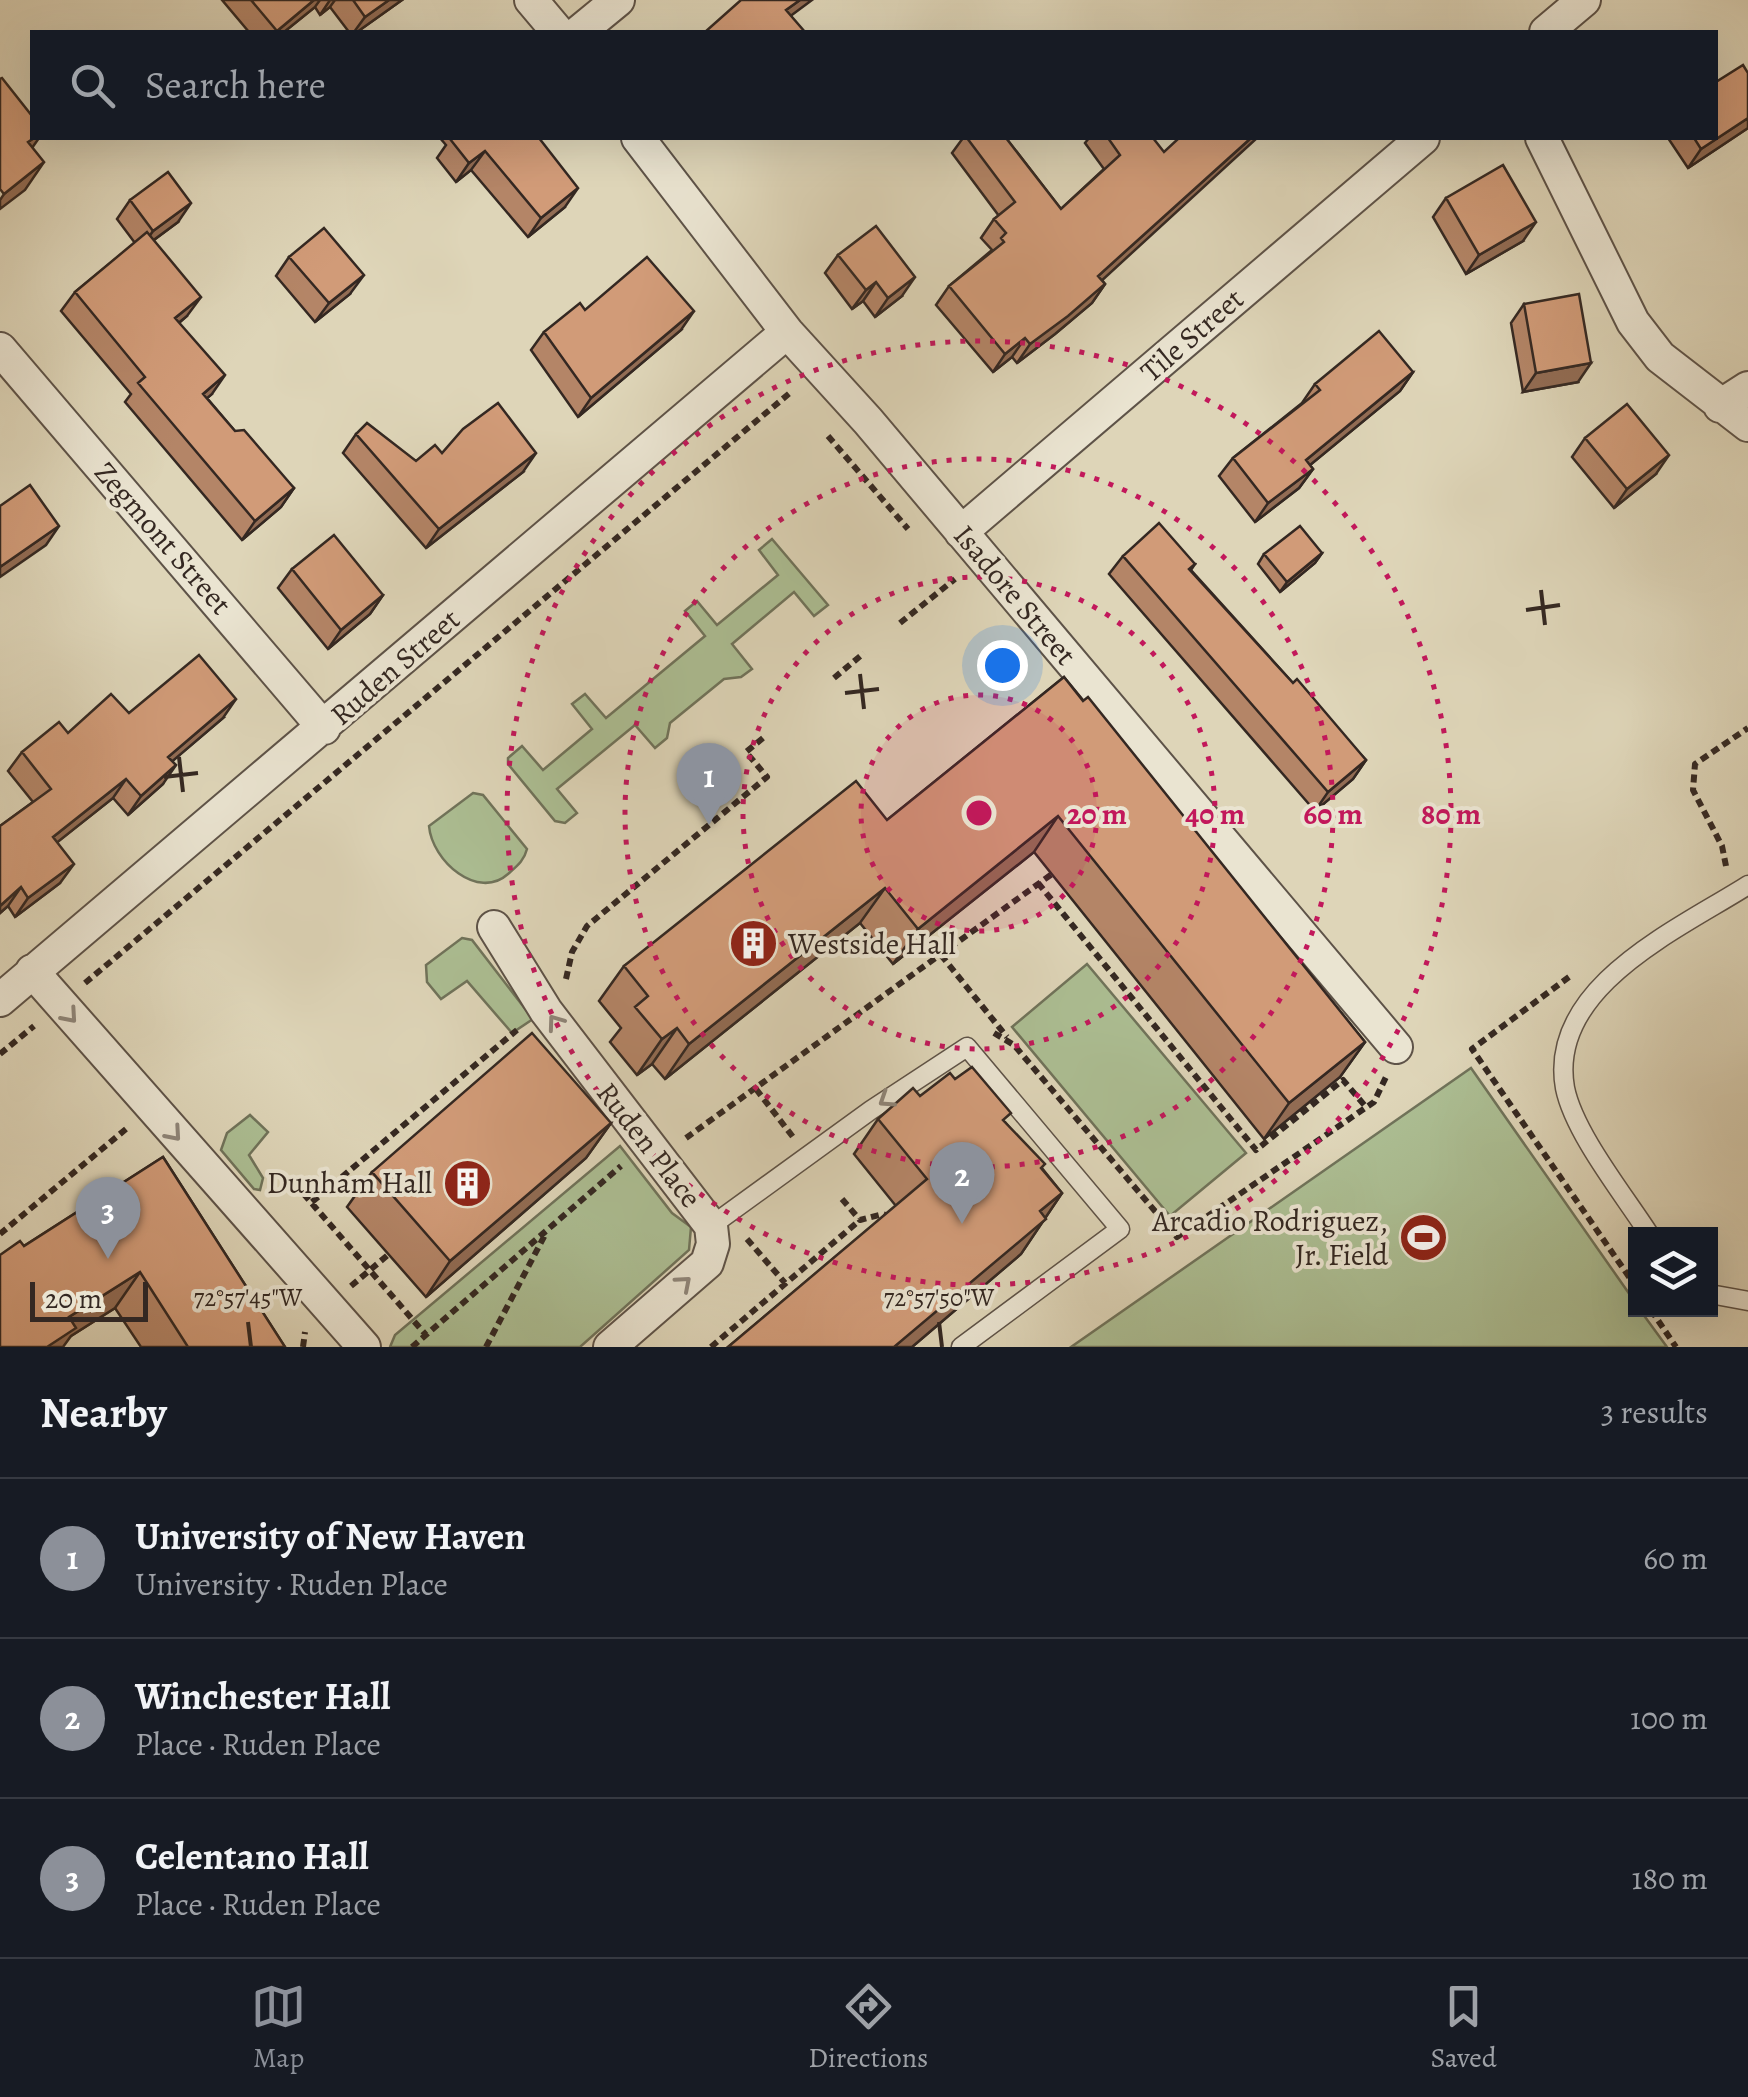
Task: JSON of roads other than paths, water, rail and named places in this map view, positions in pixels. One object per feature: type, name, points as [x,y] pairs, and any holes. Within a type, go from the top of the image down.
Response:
[{"type":"street","points":[[531,0],[556,30]]},
{"type":"street","points":[[581,30],[618,0]]},
{"type":"street","points":[[1548,30],[1584,0]]},
{"type":"street","name":"Isadore Street","points":[[640,140],[787,332],[962,532],[1396,1047]]},
{"type":"street","name":"Tile Street","points":[[962,532],[1421,140]]},
{"type":"street","points":[[1543,140],[1633,322],[1660,357],[1748,426]]},
{"type":"street","name":"Ruden Street","points":[[0,1000],[787,332]]},
{"type":"street","name":"Zegmont Street","points":[[0,349],[324,728]]},
{"type":"street","points":[[1720,406],[1748,388]]},
{"type":"street","name":"Ruden Place","points":[[494,927],[546,1011],[727,1230],[707,1262],[610,1347]]},
{"type":"street","points":[[32,972],[364,1347]]},
{"type":"lane","points":[[1645,1227],[1578,1120],[1565,1088],[1566,1056],[1585,1000],[1596,987],[1748,885]]},
{"type":"lane","points":[[727,1230],[871,1110],[968,1047],[1120,1229],[960,1347]]},
{"type":"lane","points":[[1718,1296],[1748,1302]]},
{"type":"place","name":"University of New Haven","points":[[709,825]]},
{"type":"place","name":"Westside Hall","points":[[753,944]]},
{"type":"place","name":"Dunham Hall","points":[[467,1183]]},
{"type":"place","name":"Winchester Hall","points":[[962,1224]]},
{"type":"place","name":"Arcadio Rodriguez, Jr. Field","points":[[1423,1238]]},
{"type":"place","name":"Celentano Hall","points":[[108,1259]]}]
